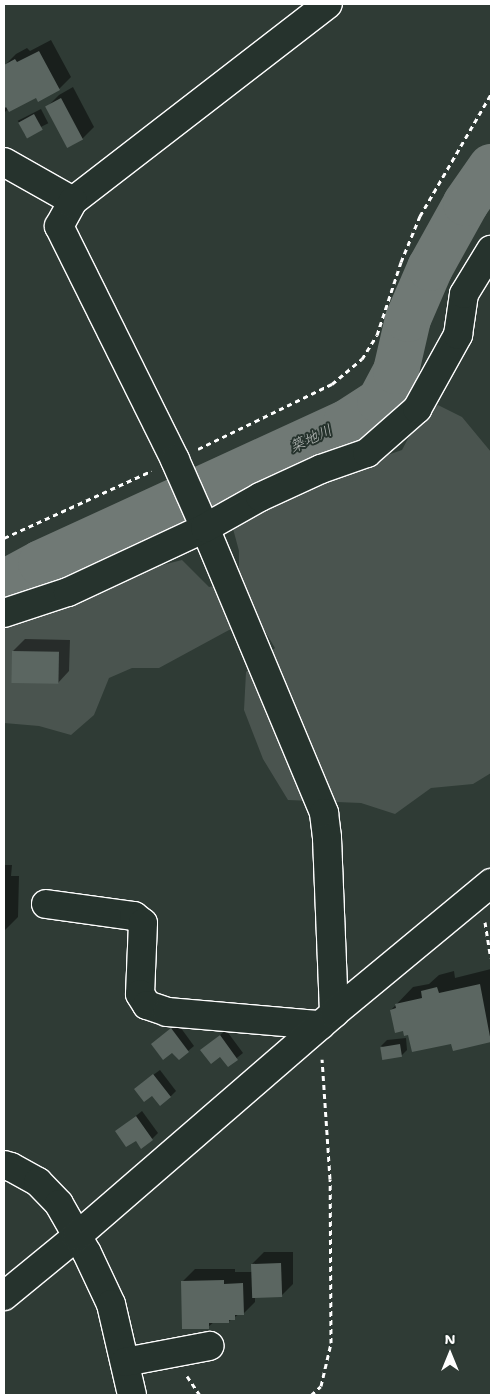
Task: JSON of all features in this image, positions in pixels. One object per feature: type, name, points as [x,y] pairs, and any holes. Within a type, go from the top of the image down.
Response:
[{"type":"street","points":[[327,1019],[327,838],[324,813],[177,464],[59,226],[73,201],[328,4]]},
{"type":"street","points":[[4,162],[73,201]]},
{"type":"street","points":[[4,613],[68,592],[320,469],[367,453],[417,409],[458,334],[464,294],[491,250]]},
{"type":"street","points":[[4,1296],[77,1236],[327,1019],[491,883]]},
{"type":"street","points":[[46,904],[134,916],[143,923],[140,994],[147,1005],[167,1012],[327,1019]]},
{"type":"street","points":[[4,1165],[11,1166],[38,1182],[59,1204],[77,1236],[111,1304],[132,1395]]},
{"type":"street","points":[[125,1362],[209,1346]]},
{"type":"path","points":[[4,538],[177,464],[332,384],[362,359],[377,334],[420,216],[491,94]]},
{"type":"path","points":[[468,902],[485,918],[491,958]]},
{"type":"path","points":[[311,1395],[320,1386],[330,1343],[330,1179],[327,1019]]},
{"type":"shaded area","points":[[438,405],[462,417],[491,452],[491,773],[473,784],[431,788],[395,814],[361,803],[288,800],[263,759],[244,710],[246,672],[275,648],[263,628],[229,630],[159,668],[132,668],[109,678],[94,715],[71,735],[39,726],[4,723],[4,624],[138,571],[182,560],[209,587],[239,580],[239,551],[232,525],[346,469],[402,450],[415,425]]},
{"type":"building","points":[[39,51],[60,90],[38,102],[36,98],[9,112],[6,107],[4,109],[4,65],[15,59],[17,62]]},
{"type":"building","points":[[61,98],[83,139],[67,148],[45,106]]},
{"type":"building","points":[[34,114],[43,130],[27,138],[18,123]]},
{"type":"building","points":[[12,651],[59,652],[58,684],[11,683]]},
{"type":"building","points":[[480,984],[491,1042],[453,1051],[451,1044],[412,1052],[408,1035],[404,1036],[403,1031],[395,1033],[390,1010],[396,1008],[395,1004],[422,998],[421,991],[437,987],[439,993]]},
{"type":"building","points":[[171,1028],[189,1052],[179,1060],[172,1053],[163,1060],[151,1044]]},
{"type":"building","points":[[220,1035],[238,1060],[228,1067],[220,1057],[211,1064],[200,1050]]},
{"type":"building","points":[[400,1044],[402,1057],[382,1060],[380,1047]]},
{"type":"building","points":[[153,1074],[171,1097],[160,1106],[152,1096],[144,1102],[134,1089]]},
{"type":"building","points":[[136,1116],[153,1140],[141,1149],[136,1141],[126,1147],[115,1131]]},
{"type":"building","points":[[281,1263],[282,1297],[252,1298],[251,1264]]},
{"type":"building","points":[[224,1280],[224,1284],[243,1283],[244,1315],[235,1315],[235,1320],[229,1320],[229,1323],[209,1323],[209,1329],[182,1329],[181,1281]]},
{"type":"waterway","name":"築地川","points":[[4,583],[41,563],[346,423],[380,401],[396,371],[408,319],[430,268],[466,203],[491,167]]}]
